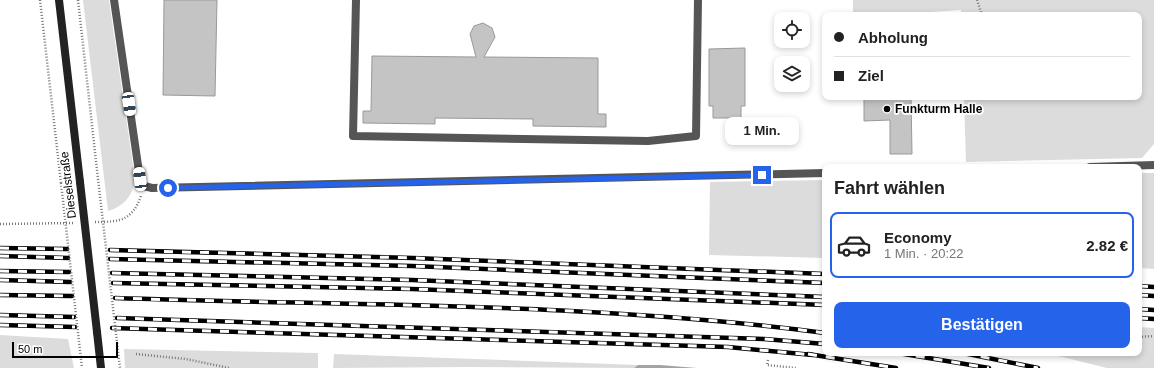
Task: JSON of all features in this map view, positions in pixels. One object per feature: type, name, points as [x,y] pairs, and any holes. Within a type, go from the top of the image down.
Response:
[{"type":"street","name":"Dieselstraße","points":[[58,0],[101,368]]},
{"type":"lane","points":[[114,0],[140,179],[144,186],[152,188],[822,173]]},
{"type":"lane","points":[[356,0],[353,136],[648,141],[696,136],[698,0]]},
{"type":"lane","points":[[1142,166],[1154,166]]},
{"type":"path","points":[[40,0],[82,368]]},
{"type":"path","points":[[78,0],[120,368]]},
{"type":"path","points":[[977,0],[981,12]]},
{"type":"path","points":[[1142,337],[1154,336]]},
{"type":"path","points":[[136,354],[186,358],[229,368]]},
{"type":"path","points":[[768,360],[767,365],[796,368]]},
{"type":"shaded area","points":[[83,0],[109,0],[135,179],[134,185],[127,200],[114,209],[108,211]]},
{"type":"shaded area","points":[[853,0],[1154,0],[1154,144],[1142,158],[966,162],[964,100],[1142,100],[1142,12],[961,12],[961,10],[931,12],[853,12]]},
{"type":"shaded area","points":[[1142,173],[1154,173],[1154,269],[1142,268]]},
{"type":"shaded area","points":[[822,180],[822,258],[709,255],[710,182]]},
{"type":"shaded area","points":[[1142,327],[1154,328],[1154,368],[1107,368],[1058,356],[1142,356]]},
{"type":"shaded area","points":[[0,335],[68,339],[74,368],[0,368]]},
{"type":"shaded area","points":[[124,349],[318,353],[318,368],[125,368]]},
{"type":"shaded area","points":[[334,354],[638,365],[634,368],[333,368]]},
{"type":"shaded area","points":[[638,365],[660,365],[697,368],[634,368]]},
{"type":"building","points":[[164,0],[217,0],[215,96],[163,95]]},
{"type":"building","points":[[483,23],[492,28],[495,37],[484,57],[598,58],[598,114],[606,114],[606,127],[533,126],[533,119],[435,118],[435,124],[363,123],[363,111],[371,111],[372,56],[476,57],[470,34],[474,26]]},
{"type":"building","points":[[745,48],[745,106],[741,106],[741,118],[713,118],[713,106],[709,106],[709,49]]},
{"type":"building","points":[[864,100],[911,100],[912,154],[890,154],[890,120],[864,121]]},
{"type":"railway","points":[[0,248],[67,249]]},
{"type":"railway","points":[[110,250],[413,258],[822,274]]},
{"type":"railway","points":[[0,256],[68,258]]},
{"type":"railway","points":[[110,259],[412,266],[822,283]]},
{"type":"railway","points":[[0,271],[69,272]]},
{"type":"railway","points":[[112,273],[412,280],[822,297]]},
{"type":"railway","points":[[0,280],[70,282]]},
{"type":"railway","points":[[113,283],[412,289],[822,305]]},
{"type":"railway","points":[[1142,286],[1154,287]]},
{"type":"railway","points":[[0,295],[72,296]]},
{"type":"railway","points":[[1142,295],[1154,296]]},
{"type":"railway","points":[[115,298],[560,310],[737,323],[822,333]]},
{"type":"railway","points":[[1142,309],[1154,310]]},
{"type":"railway","points":[[0,315],[74,317]]},
{"type":"railway","points":[[117,318],[764,339],[822,344]]},
{"type":"railway","points":[[1142,318],[1154,319]]},
{"type":"railway","points":[[0,325],[75,327]]},
{"type":"railway","points":[[112,328],[728,347],[813,355]]},
{"type":"railway","points":[[808,354],[896,368]]},
{"type":"railway","points":[[916,356],[989,368]]},
{"type":"railway","points":[[978,356],[1038,368]]},
{"type":"place","name":"Funkturm Halle","points":[[887,109]]},
{"type":"route","points":[[168,188],[762,175]]}]
